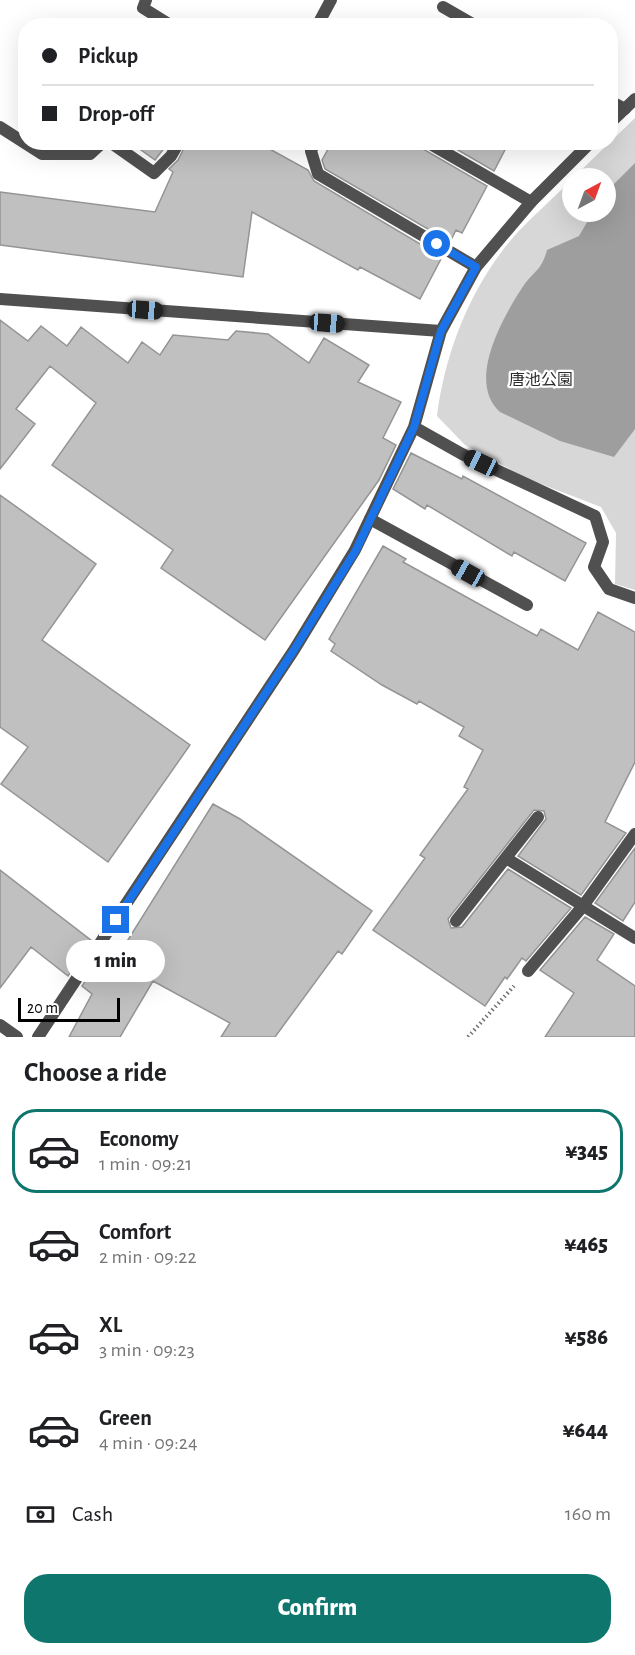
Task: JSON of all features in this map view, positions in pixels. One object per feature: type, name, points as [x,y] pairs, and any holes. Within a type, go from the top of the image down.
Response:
[{"type":"street","points":[[147,0],[143,8],[159,18]]},
{"type":"street","points":[[321,18],[331,0]]},
{"type":"street","points":[[443,7],[462,18]]},
{"type":"street","points":[[618,116],[635,99]]},
{"type":"street","points":[[618,105],[625,109]]},
{"type":"street","points":[[0,126],[18,138]]},
{"type":"street","points":[[36,150],[42,154],[90,154],[94,150]]},
{"type":"street","points":[[122,150],[154,172],[174,150]]},
{"type":"street","points":[[311,150],[318,174],[476,267]]},
{"type":"street","points":[[441,150],[531,202]]},
{"type":"street","points":[[38,1037],[294,650],[356,550],[414,427],[441,331],[476,267],[531,202],[583,150]]},
{"type":"street","points":[[0,299],[441,331]]},
{"type":"street","points":[[414,427],[462,454],[595,516],[603,542],[594,567],[609,589],[635,598]]},
{"type":"street","points":[[370,519],[527,605]]},
{"type":"street","points":[[456,921],[538,817]]},
{"type":"street","points":[[528,971],[583,906],[635,834]]},
{"type":"street","points":[[507,858],[635,938]]},
{"type":"street","points":[[0,1025],[17,1037]]},
{"type":"path","points":[[468,1037],[528,971]]},
{"type":"green space","name":"唐池公園","points":[[635,118],[635,590],[615,584],[616,533],[601,507],[528,479],[465,445],[437,416],[447,367],[463,319],[487,274],[517,233],[562,189],[562,222],[616,222],[616,168],[583,168],[602,150],[618,150],[618,134]]},
{"type":"shaded area","points":[[635,163],[635,429],[614,457],[560,441],[500,412],[490,399],[486,384],[491,350],[506,315],[522,288],[539,267],[547,250],[579,236],[587,222],[616,222],[616,182]]},
{"type":"building","points":[[141,150],[163,150],[155,160]]},
{"type":"building","points":[[183,150],[272,150],[308,170],[314,181],[442,257],[420,299],[360,267],[358,270],[252,212],[243,277],[0,245],[0,192],[155,212],[173,172],[169,169],[178,160]]},
{"type":"building","points":[[328,150],[425,150],[487,186],[462,233],[456,230],[450,242],[325,169],[322,160]]},
{"type":"building","points":[[458,150],[505,150],[494,171]]},
{"type":"building","points":[[0,320],[28,341],[41,326],[67,346],[81,327],[128,363],[142,342],[160,355],[173,335],[228,340],[236,331],[268,334],[309,363],[324,338],[369,365],[358,382],[401,402],[383,438],[396,445],[379,480],[265,640],[161,568],[173,550],[52,465],[96,403],[50,366],[16,409],[35,424],[0,469]]},
{"type":"building","points":[[411,453],[462,479],[463,476],[586,543],[565,581],[514,552],[512,556],[427,505],[425,509],[393,489]]},
{"type":"building","points":[[0,495],[96,564],[42,640],[190,745],[108,862],[1,784],[28,747],[0,727]]},
{"type":"building","points":[[383,546],[406,559],[403,562],[537,636],[541,629],[578,650],[598,612],[635,632],[635,762],[605,822],[626,833],[581,895],[518,856],[546,819],[544,811],[534,810],[448,919],[451,928],[462,927],[508,869],[571,908],[526,961],[522,958],[507,979],[505,977],[485,1006],[373,930],[425,858],[420,855],[468,789],[464,787],[483,750],[459,736],[464,727],[419,701],[417,704],[382,685],[331,651],[335,644],[329,639]]},
{"type":"building","points":[[213,804],[240,819],[372,911],[342,954],[338,951],[275,1037],[221,1037],[230,1023],[153,981],[120,1037],[69,1037],[92,994],[82,986],[105,951],[116,959]]},
{"type":"building","points":[[635,848],[635,902],[623,921],[595,903]]},
{"type":"building","points":[[0,870],[92,941],[68,976],[31,947],[0,988]]},
{"type":"building","points":[[585,917],[614,934],[597,960],[635,986],[635,1037],[545,1037],[574,993],[540,970]]},
{"type":"route","points":[[116,920],[294,650],[356,550],[414,427],[441,331],[476,267],[437,244]]}]
